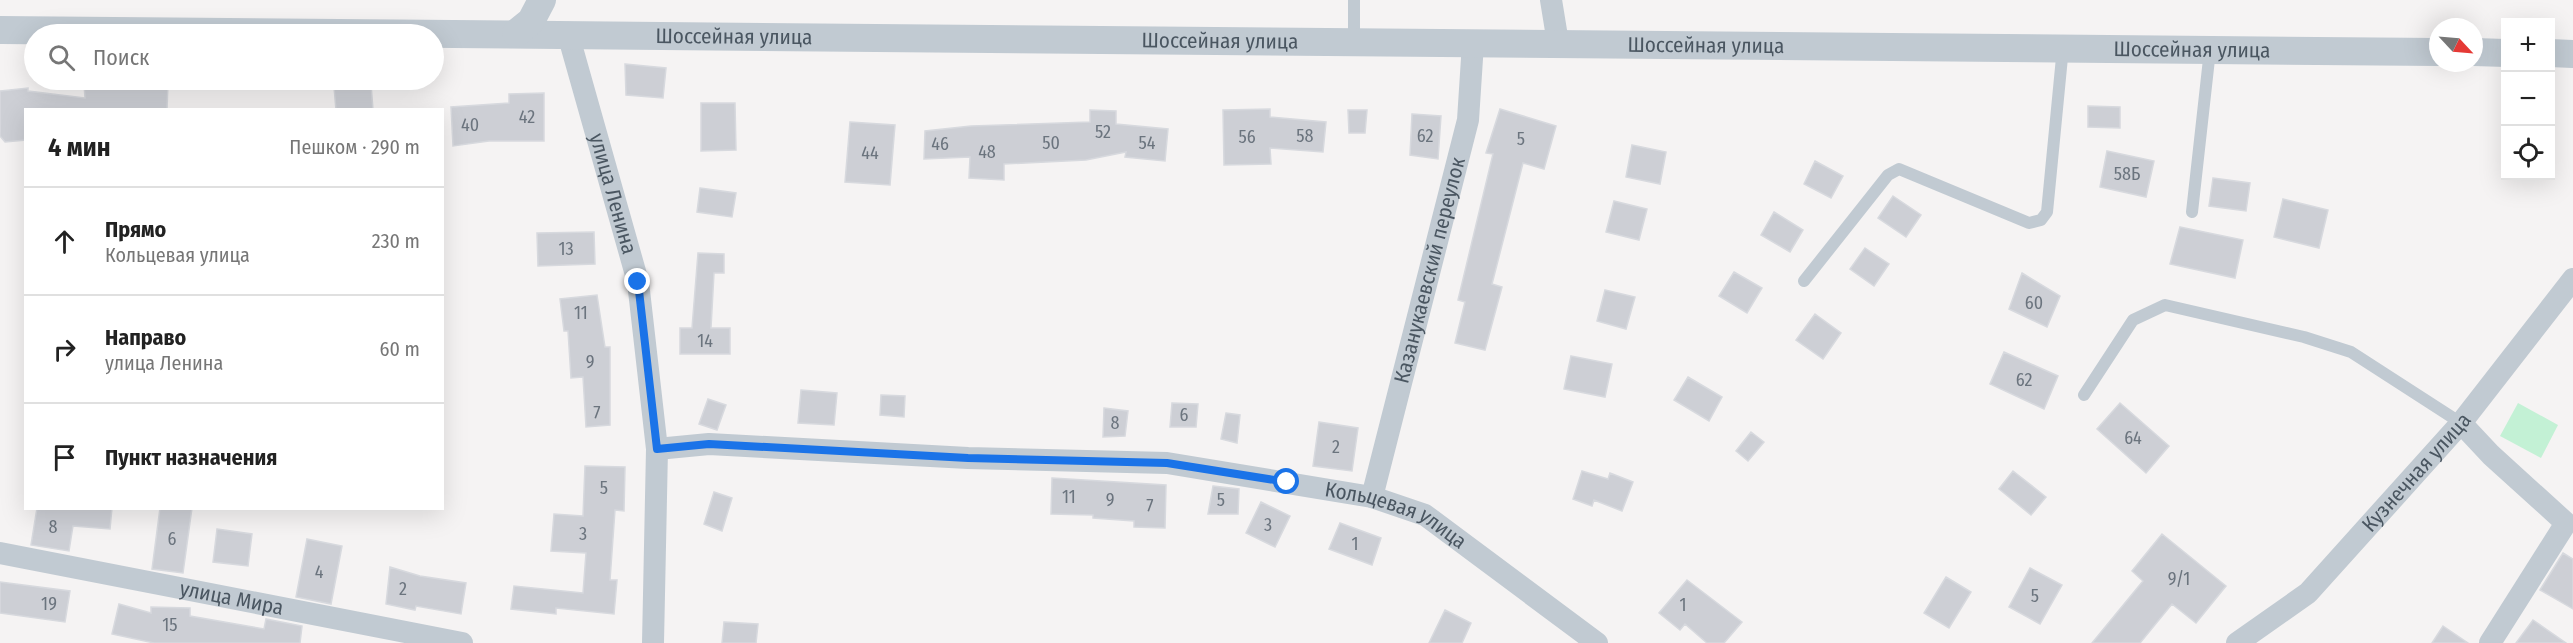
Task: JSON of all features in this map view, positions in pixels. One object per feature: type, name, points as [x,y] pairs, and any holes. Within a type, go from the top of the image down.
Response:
[{"type":"street","points":[[516,33],[531,21],[542,0]]},
{"type":"street","points":[[1551,0],[1558,44]]},
{"type":"street","name":"Шоссейная улица","points":[[0,30],[24,30]]},
{"type":"street","name":"Шоссейная улица","points":[[444,33],[2429,52]]},
{"type":"street","name":"улица Ленина","points":[[568,34],[638,282],[657,449],[653,643]]},
{"type":"street","name":"Казанукаевский переулок","points":[[1372,496],[1468,120],[1473,43]]},
{"type":"street","points":[[2483,52],[2501,53]]},
{"type":"street","points":[[2555,53],[2573,54]]},
{"type":"street","name":"Кузнечная улица","points":[[2237,643],[2308,593],[2461,423],[2573,279]]},
{"type":"street","points":[[2461,423],[2491,455],[2566,523],[2490,643]]},
{"type":"street","name":"Кольцевая улица","points":[[657,449],[709,444],[968,458],[1167,463],[1372,496],[1425,515],[1597,643]]},
{"type":"street","name":"улица Мира","points":[[0,553],[389,636],[462,643]]},
{"type":"lane","points":[[1354,0],[1354,42]]},
{"type":"lane","points":[[1804,281],[1888,175],[1899,169],[2028,223],[2041,220],[2048,212],[2063,47]]},
{"type":"lane","points":[[2192,212],[2210,49]]},
{"type":"lane","points":[[2084,395],[2133,320],[2164,305],[2304,337],[2351,352],[2461,423]]},
{"type":"green space","points":[[2518,403],[2558,425],[2541,458],[2500,436]]},
{"type":"building","points":[[625,64],[666,68],[663,98],[626,95]]},
{"type":"building","points":[[24,88],[28,91],[85,98],[84,90],[168,90],[167,108],[24,108],[24,140],[5,142],[0,136],[0,91]]},
{"type":"building","points":[[334,90],[371,90],[373,108],[336,108]]},
{"type":"building","points":[[544,93],[544,141],[489,141],[453,146],[451,107],[509,103],[509,94]]},
{"type":"building","points":[[701,103],[735,103],[736,150],[701,151]]},
{"type":"building","points":[[2088,106],[2120,107],[2120,128],[2088,127]]},
{"type":"building","points":[[1270,109],[1270,117],[1326,122],[1323,152],[1270,148],[1271,164],[1224,165],[1223,110]]},
{"type":"building","points":[[1500,109],[1556,126],[1544,169],[1523,163],[1492,284],[1502,287],[1485,350],[1455,343],[1465,302],[1458,300],[1493,154],[1486,153]]},
{"type":"building","points":[[1090,110],[1116,111],[1116,124],[1168,129],[1165,161],[1125,157],[1126,152],[1086,160],[1004,164],[1004,180],[969,178],[970,157],[924,159],[925,131],[971,126],[1090,122]]},
{"type":"building","points":[[1348,110],[1367,110],[1365,133],[1349,133]]},
{"type":"building","points":[[1412,114],[1441,116],[1438,159],[1410,155]]},
{"type":"building","points":[[850,122],[895,125],[890,185],[845,182]]},
{"type":"building","points":[[1632,145],[1666,152],[1660,184],[1626,177]]},
{"type":"building","points":[[2107,151],[2154,161],[2146,197],[2100,187]]},
{"type":"building","points":[[1815,161],[1843,176],[1831,198],[1804,184]]},
{"type":"building","points":[[2213,178],[2250,183],[2246,211],[2209,206]]},
{"type":"building","points":[[700,188],[736,193],[732,217],[697,212]]},
{"type":"building","points":[[1893,196],[1921,215],[1906,237],[1878,218]]},
{"type":"building","points":[[2283,199],[2328,210],[2319,248],[2274,237]]},
{"type":"building","points":[[1614,201],[1647,209],[1639,240],[1606,232]]},
{"type":"building","points":[[1774,212],[1803,230],[1790,252],[1761,235]]},
{"type":"building","points":[[2180,227],[2243,240],[2235,278],[2170,264]]},
{"type":"building","points":[[594,232],[595,264],[538,266],[537,233]]},
{"type":"building","points":[[1865,248],[1889,264],[1874,286],[1850,269]]},
{"type":"building","points":[[698,253],[724,254],[724,273],[714,273],[711,328],[730,328],[730,354],[680,354],[680,328],[692,328]]},
{"type":"building","points":[[1734,272],[1762,288],[1747,313],[1719,296]]},
{"type":"building","points":[[2022,273],[2060,296],[2047,327],[2009,309]]},
{"type":"building","points":[[1605,290],[1635,297],[1626,329],[1597,321]]},
{"type":"building","points":[[597,295],[605,347],[610,347],[610,425],[586,427],[583,377],[571,378],[568,331],[564,331],[560,299]]},
{"type":"building","points":[[1815,314],[1841,333],[1823,359],[1796,340]]},
{"type":"building","points":[[2004,352],[2058,376],[2044,409],[1990,384]]},
{"type":"building","points":[[1571,356],[1612,364],[1605,397],[1564,389]]},
{"type":"building","points":[[1688,377],[1722,397],[1709,421],[1674,400]]},
{"type":"building","points":[[801,390],[837,393],[834,425],[798,423]]},
{"type":"building","points":[[881,395],[905,396],[904,417],[880,415]]},
{"type":"building","points":[[708,399],[726,405],[717,430],[699,424]]},
{"type":"building","points":[[1172,403],[1198,404],[1196,427],[1170,427]]},
{"type":"building","points":[[2120,403],[2169,446],[2146,473],[2097,429]]},
{"type":"building","points":[[1104,408],[1128,411],[1125,436],[1103,437]]},
{"type":"building","points":[[1226,413],[1240,415],[1237,443],[1221,439]]},
{"type":"building","points":[[1319,422],[1358,428],[1352,471],[1313,466]]},
{"type":"building","points":[[1751,432],[1764,442],[1748,461],[1736,451]]},
{"type":"building","points":[[585,466],[625,467],[624,511],[615,510],[610,580],[617,580],[614,614],[556,608],[556,614],[511,609],[514,586],[583,593],[586,553],[551,551],[554,514],[583,516]]},
{"type":"building","points":[[1582,471],[1608,479],[1610,473],[1633,482],[1622,511],[1594,500],[1592,506],[1573,499]]},
{"type":"building","points":[[2013,471],[2046,497],[2031,515],[1999,489]]},
{"type":"building","points":[[1052,478],[1166,485],[1165,528],[1134,527],[1134,521],[1093,518],[1093,515],[1051,514]]},
{"type":"building","points":[[1213,486],[1239,489],[1238,514],[1208,514]]},
{"type":"building","points":[[714,492],[732,498],[722,531],[704,524]]},
{"type":"building","points":[[1261,502],[1290,516],[1275,547],[1246,533]]},
{"type":"building","points":[[37,510],[112,510],[110,529],[73,526],[69,551],[31,545]]},
{"type":"building","points":[[160,510],[192,510],[183,573],[152,569]]},
{"type":"building","points":[[1340,523],[1381,538],[1372,565],[1329,549]]},
{"type":"building","points":[[217,529],[252,534],[248,566],[213,562]]},
{"type":"building","points":[[2162,534],[2226,586],[2196,623],[2172,604],[2140,643],[2092,643],[2143,581],[2132,571]]},
{"type":"building","points":[[307,539],[342,546],[331,604],[296,597]]},
{"type":"building","points":[[2563,553],[2573,559],[2573,609],[2540,590]]},
{"type":"building","points":[[390,567],[420,576],[466,583],[461,614],[416,606],[415,610],[386,604]]},
{"type":"building","points":[[2030,568],[2062,585],[2040,624],[2009,607]]},
{"type":"building","points":[[1946,577],[1971,592],[1949,628],[1924,613]]},
{"type":"building","points":[[1687,580],[1742,622],[1724,643],[1707,643],[1685,624],[1680,630],[1659,613]]},
{"type":"building","points":[[0,582],[70,591],[65,622],[0,613]]},
{"type":"building","points":[[119,604],[151,613],[151,607],[190,608],[190,616],[264,629],[266,619],[302,626],[300,643],[154,643],[112,634]]},
{"type":"building","points":[[1445,610],[1471,623],[1462,643],[1429,643]]},
{"type":"building","points":[[2533,620],[2566,643],[2516,643]]},
{"type":"building","points":[[724,622],[758,624],[756,643],[722,643]]},
{"type":"building","points":[[2443,626],[2468,643],[2432,643]]},
{"type":"route","points":[[638,282],[657,449],[709,444],[968,458],[1167,463],[1287,482]]}]
